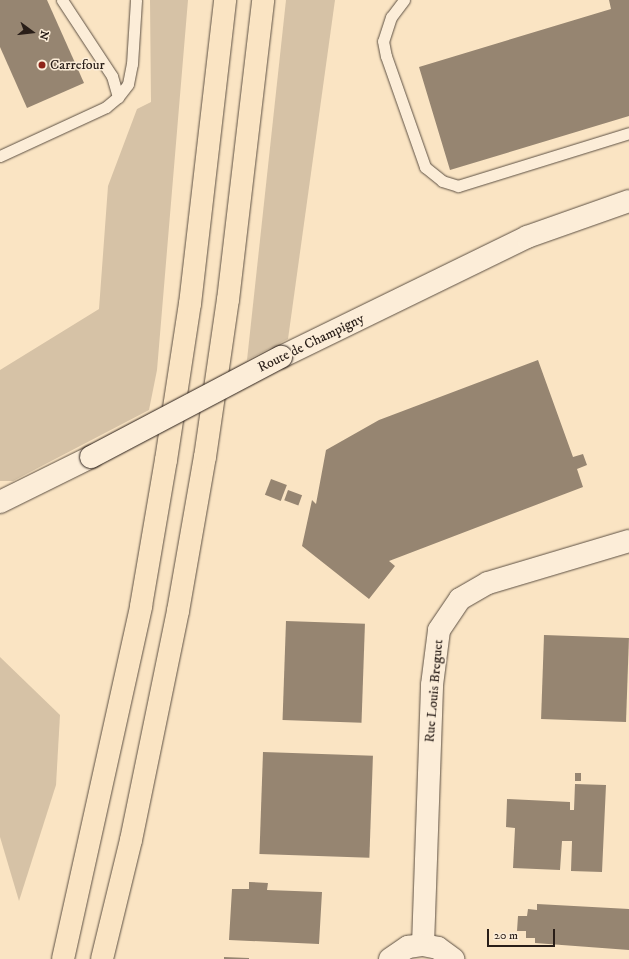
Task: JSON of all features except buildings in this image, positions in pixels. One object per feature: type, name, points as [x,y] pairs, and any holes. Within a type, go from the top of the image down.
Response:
[{"type":"highway","points":[[63,959],[141,606],[166,460],[190,304],[225,0]]},
{"type":"highway","points":[[102,959],[131,840],[174,634],[204,456],[228,300],[263,0]]},
{"type":"street","name":"Route de Champigny","points":[[0,502],[91,457],[281,357],[526,237],[629,201]]},
{"type":"street","name":"Rue Louis Breguet","points":[[423,945],[432,685],[439,630],[460,599],[488,582],[629,541]]},
{"type":"street","points":[[390,959],[408,947],[423,945],[438,948],[453,959]]},
{"type":"lane","points":[[62,0],[112,76],[118,97]]},
{"type":"lane","points":[[0,156],[106,107],[118,97],[128,84],[132,64],[136,0]]},
{"type":"lane","points":[[404,0],[391,17],[383,41],[386,56],[425,167],[442,181],[458,186],[629,134]]},
{"type":"shaded area","points":[[150,0],[188,0],[157,370],[149,410],[13,481],[0,481],[0,370],[99,309],[108,186],[137,109],[151,102]]},
{"type":"shaded area","points":[[286,0],[335,0],[288,339],[247,360]]},
{"type":"shaded area","points":[[0,657],[60,715],[56,785],[19,901],[0,837]]},
{"type":"place","name":"Carrefour","points":[[42,65]]}]
